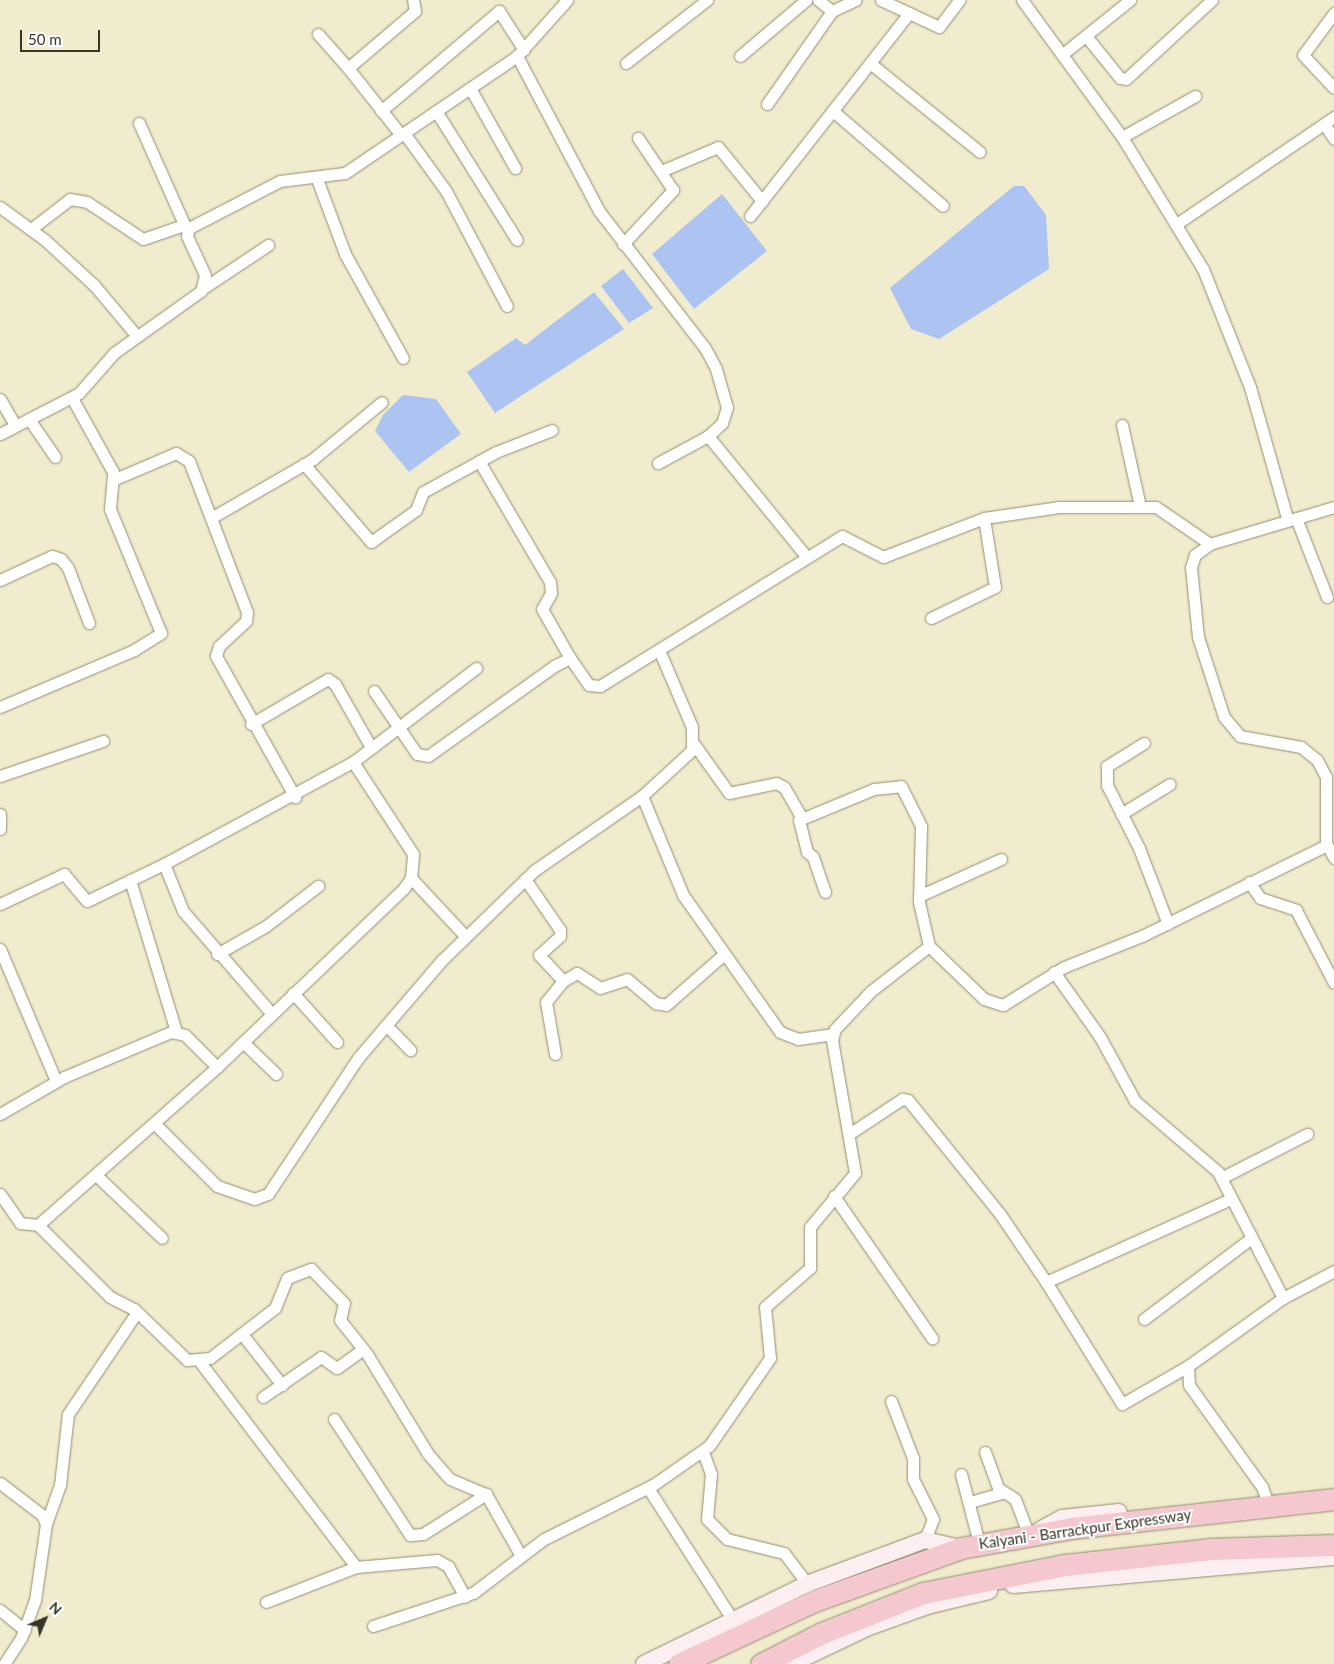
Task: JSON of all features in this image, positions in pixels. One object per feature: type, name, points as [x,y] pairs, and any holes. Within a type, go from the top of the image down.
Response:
[{"type":"highway","name":"Kalyani - Barrackpur Expressway","points":[[679,1664],[814,1600],[970,1545],[1268,1501],[1334,1499]]},
{"type":"highway","points":[[761,1664],[822,1633],[923,1593],[1075,1564],[1209,1549],[1334,1545]]},
{"type":"street","points":[[348,68],[415,11],[413,0]]},
{"type":"street","points":[[31,229],[70,199],[86,202],[143,238],[185,228],[274,183],[294,178],[317,179],[345,172],[521,53],[567,0]]},
{"type":"street","points":[[626,63],[708,0]]},
{"type":"street","points":[[740,56],[806,0]]},
{"type":"street","points":[[818,0],[832,11]]},
{"type":"street","points":[[767,104],[832,11],[856,0]]},
{"type":"street","points":[[881,0],[939,27],[959,0]]},
{"type":"street","points":[[1022,0],[1064,53],[1122,138],[1178,223],[1203,268],[1245,372],[1292,519],[1327,597]]},
{"type":"street","points":[[1064,53],[1130,0]]},
{"type":"street","points":[[1086,36],[1120,78],[1126,78],[1212,0]]},
{"type":"street","points":[[381,111],[499,11],[594,202],[623,244],[705,348],[716,369],[726,415],[708,436],[658,463]]},
{"type":"street","points":[[750,216],[909,13]]},
{"type":"street","points":[[1334,13],[1303,55],[1334,88]]},
{"type":"street","points":[[318,34],[348,68],[381,111],[403,134],[446,191],[507,306]]},
{"type":"street","points":[[870,63],[980,152]]},
{"type":"street","points":[[470,88],[515,168]]},
{"type":"street","points":[[1122,138],[1195,96]]},
{"type":"street","points":[[833,110],[943,206]]},
{"type":"street","points":[[436,111],[517,240]]},
{"type":"street","points":[[1178,223],[1334,117]]},
{"type":"street","points":[[139,123],[205,275],[205,287]]},
{"type":"street","points":[[1324,124],[1334,138]]},
{"type":"street","points":[[623,244],[673,190],[638,138]]},
{"type":"street","points":[[661,171],[718,147],[762,201]]},
{"type":"street","points":[[317,179],[345,254],[403,358]]},
{"type":"street","points":[[0,207],[31,229],[94,285],[136,335]]},
{"type":"street","points":[[0,434],[14,423],[29,419],[72,398],[136,335],[268,245]]},
{"type":"street","points":[[0,707],[134,650],[161,633],[110,509],[115,479],[72,398]]},
{"type":"street","points":[[0,399],[14,423]]},
{"type":"street","points":[[211,518],[304,464],[382,402]]},
{"type":"street","points":[[29,419],[55,457]]},
{"type":"street","points":[[1122,425],[1140,506]]},
{"type":"street","points":[[304,464],[371,542],[416,510],[423,492],[479,461],[552,430]]},
{"type":"street","points":[[708,436],[806,556]]},
{"type":"street","points":[[115,479],[176,454],[184,455],[211,518],[248,618],[219,646],[216,656],[252,724],[295,797]]},
{"type":"street","points":[[479,461],[550,582],[552,593],[542,609],[570,658],[594,686],[659,650],[806,556],[846,535],[873,556],[883,557],[984,518],[1059,507],[1140,506],[1170,512],[1210,544]]},
{"type":"street","points":[[1334,507],[1210,544],[1192,561],[1192,596],[1204,664],[1224,717],[1240,736],[1306,750],[1330,776],[1327,845],[1334,858]]},
{"type":"street","points":[[931,618],[995,587],[984,518]]},
{"type":"street","points":[[0,580],[52,556],[61,559],[68,568],[89,623]]},
{"type":"street","points":[[659,650],[689,716],[694,744],[729,793],[776,783],[784,787],[802,818]]},
{"type":"street","points":[[374,691],[396,726],[417,754],[428,756],[570,658]]},
{"type":"street","points":[[0,904],[64,874],[84,901],[164,864],[295,797],[353,762],[396,726],[476,668]]},
{"type":"street","points":[[252,724],[328,679],[335,684],[371,746]]},
{"type":"street","points":[[0,776],[103,742]]},
{"type":"street","points":[[1144,743],[1107,766],[1108,790],[1121,814],[1168,924]]},
{"type":"street","points":[[155,1124],[217,1186],[263,1198],[358,1058],[465,936],[525,879],[642,796],[694,744]]},
{"type":"street","points":[[353,762],[409,846],[411,878],[465,936]]},
{"type":"street","points":[[1121,814],[1170,784]]},
{"type":"street","points":[[825,892],[798,826],[802,818],[874,789],[901,786],[921,826],[919,896],[929,946],[996,1006],[1054,972],[1168,924],[1327,845]]},
{"type":"street","points":[[642,796],[677,884],[723,955],[780,1032],[798,1039],[832,1034],[864,997],[929,946]]},
{"type":"street","points":[[0,814],[0,829]]},
{"type":"street","points":[[919,896],[1001,859]]},
{"type":"street","points":[[164,864],[179,904],[217,954],[272,1014]]},
{"type":"street","points":[[38,1225],[155,1124],[217,1067],[411,878]]},
{"type":"street","points":[[525,879],[560,930],[560,936],[538,955],[563,981]]},
{"type":"street","points":[[130,880],[176,1031],[217,1067]]},
{"type":"street","points":[[1250,882],[1260,898],[1296,910],[1334,983]]},
{"type":"street","points":[[217,954],[266,926],[318,886]]},
{"type":"street","points":[[0,949],[4,970],[56,1081]]},
{"type":"street","points":[[555,1054],[546,1002],[563,981],[577,973],[600,988],[627,979],[656,1003],[666,1005],[723,955]]},
{"type":"street","points":[[1054,972],[1100,1037],[1135,1101],[1211,1164],[1221,1178],[1250,1239],[1283,1298]]},
{"type":"street","points":[[293,993],[337,1042]]},
{"type":"street","points":[[386,1025],[410,1050]]},
{"type":"street","points":[[0,1114],[56,1081],[176,1031]]},
{"type":"street","points":[[373,1626],[465,1597],[555,1532],[648,1488],[703,1452],[770,1358],[765,1307],[813,1264],[810,1227],[855,1173],[832,1034]]},
{"type":"street","points":[[243,1042],[276,1074]]},
{"type":"street","points":[[850,1134],[902,1099],[908,1100],[1000,1214],[1046,1282],[1119,1402],[1129,1403],[1188,1366],[1283,1298],[1334,1271]]},
{"type":"street","points":[[1221,1178],[1307,1134]]},
{"type":"street","points":[[96,1175],[162,1238]]},
{"type":"street","points":[[0,1194],[20,1223],[38,1225],[110,1297],[137,1312],[177,1354],[200,1362],[356,1567]]},
{"type":"street","points":[[834,1196],[932,1338]]},
{"type":"street","points":[[1046,1282],[1231,1199]]},
{"type":"street","points":[[1144,1319],[1250,1239]]},
{"type":"street","points":[[200,1362],[242,1334],[274,1308],[287,1278],[308,1267],[344,1303],[339,1318],[363,1349],[440,1468],[450,1478],[486,1494],[521,1556]]},
{"type":"street","points":[[4,1664],[25,1630],[35,1600],[46,1524],[60,1485],[68,1414],[137,1312]]},
{"type":"street","points":[[242,1334],[282,1385]]},
{"type":"street","points":[[264,1397],[321,1357],[337,1368],[363,1349]]},
{"type":"street","points":[[1188,1366],[1194,1393],[1268,1501],[1334,1492]]},
{"type":"street","points":[[891,1401],[914,1458],[913,1479],[933,1519],[925,1540]]},
{"type":"street","points":[[334,1419],[410,1535],[423,1534],[486,1494]]},
{"type":"street","points":[[703,1452],[710,1474],[706,1519],[727,1539],[784,1553],[807,1584]]},
{"type":"street","points":[[985,1452],[1002,1493]]},
{"type":"street","points":[[644,1664],[732,1619],[807,1584],[925,1540],[970,1545],[970,1502],[961,1474]]},
{"type":"street","points":[[0,1483],[42,1515],[46,1524]]},
{"type":"street","points":[[648,1488],[732,1619]]},
{"type":"street","points":[[970,1502],[1002,1493],[1015,1499],[1029,1535]]},
{"type":"street","points":[[791,1664],[927,1606],[1026,1583],[1334,1557]]},
{"type":"street","points":[[266,1602],[356,1567],[437,1560],[448,1566],[465,1597]]},
{"type":"street","points":[[0,1610],[25,1630]]},
{"type":"water","points":[[1014,186],[1024,186],[1046,215],[1049,269],[939,339],[911,329],[890,288]]},
{"type":"water","points":[[722,194],[767,251],[694,309],[652,254]]},
{"type":"water","points":[[623,269],[653,308],[629,323],[601,286]]},
{"type":"water","points":[[594,292],[624,329],[495,413],[467,372],[516,338],[525,345]]},
{"type":"water","points":[[403,395],[436,399],[461,434],[409,472],[375,431],[383,415]]}]
